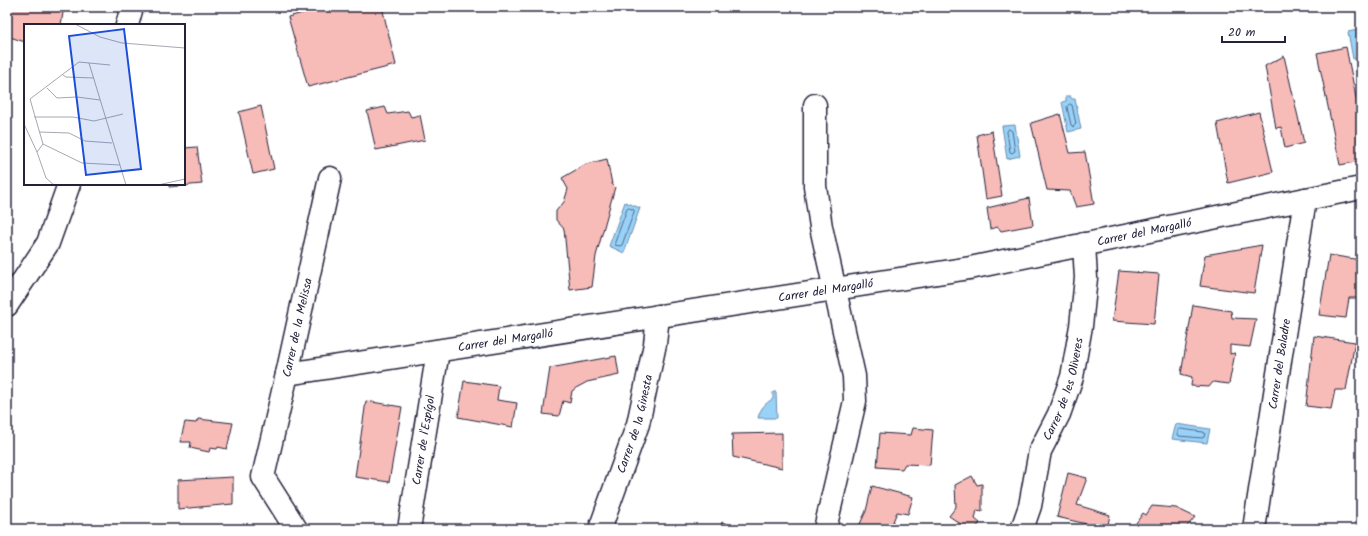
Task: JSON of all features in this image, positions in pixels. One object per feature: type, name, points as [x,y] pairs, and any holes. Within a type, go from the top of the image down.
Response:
[{"type":"street","points":[[127,24],[132,7]]},
{"type":"street","points":[[815,104],[814,186],[821,227],[854,376],[855,401],[825,529]]},
{"type":"street","name":"Carrer de la Melissa","points":[[296,529],[263,477],[330,178]]},
{"type":"street","points":[[7,304],[48,242],[69,185]]},
{"type":"street","name":"Carrer del Margalló","points":[[287,374],[970,268],[1361,188]]},
{"type":"street","name":"Carrer del Baladre","points":[[1254,529],[1305,199]]},
{"type":"street","name":"Carrer de les Oliveres","points":[[1022,529],[1030,506],[1040,451],[1059,414],[1072,377],[1081,326],[1086,278],[1084,244]]},
{"type":"street","name":"Carrer de la Ginesta","points":[[600,529],[638,424],[655,344],[658,316]]},
{"type":"street","name":"Carrer de l'Espígol","points":[[409,529],[438,350]]},
{"type":"water","points":[[1357,30],[1361,58],[1353,59],[1348,32]]},
{"type":"water","points":[[1066,96],[1070,96],[1072,99],[1075,99],[1081,129],[1068,132],[1062,102],[1066,101]]},
{"type":"water","points":[[1015,125],[1020,156],[1007,159],[1002,126]]},
{"type":"water","points":[[625,202],[640,208],[624,253],[609,246]]},
{"type":"water","points":[[1361,229],[1361,257],[1356,256]]},
{"type":"water","points":[[773,392],[776,392],[777,418],[758,418],[763,407],[773,399]]},
{"type":"water","points":[[1176,424],[1210,429],[1207,443],[1172,439]]},
{"type":"building","points":[[7,7],[64,7],[61,24],[24,24],[24,42],[7,36]]},
{"type":"building","points":[[325,7],[382,7],[396,65],[308,87],[288,17]]},
{"type":"building","points":[[1346,47],[1361,123],[1361,161],[1340,165],[1317,53]]},
{"type":"building","points":[[1284,56],[1304,143],[1285,148],[1281,127],[1276,128],[1265,66]]},
{"type":"building","points":[[261,106],[274,169],[253,174],[239,112]]},
{"type":"building","points":[[385,107],[388,114],[408,111],[411,117],[420,115],[425,140],[376,150],[367,111]]},
{"type":"building","points":[[1259,112],[1273,172],[1228,183],[1217,123]]},
{"type":"building","points":[[1060,114],[1070,153],[1085,152],[1094,204],[1076,207],[1070,191],[1047,190],[1031,123]]},
{"type":"building","points":[[992,131],[1002,196],[986,199],[977,135]]},
{"type":"building","points":[[197,147],[202,184],[169,187],[169,185],[185,185],[185,148]]},
{"type":"building","points":[[607,159],[612,184],[615,187],[596,256],[592,287],[570,290],[564,229],[556,220],[556,211],[564,202],[568,189],[562,178],[586,164]]},
{"type":"building","points":[[1029,198],[1033,225],[1001,231],[998,227],[990,229],[987,208]]},
{"type":"building","points":[[1262,245],[1254,293],[1200,286],[1205,255]]},
{"type":"building","points":[[1329,255],[1361,260],[1361,298],[1349,298],[1346,318],[1319,315]]},
{"type":"building","points":[[1119,271],[1159,274],[1154,324],[1112,321]]},
{"type":"building","points":[[1193,305],[1231,311],[1232,318],[1256,319],[1250,347],[1230,345],[1230,354],[1235,353],[1229,384],[1213,382],[1209,387],[1191,386],[1192,377],[1181,374]]},
{"type":"building","points":[[1314,336],[1355,342],[1346,390],[1335,390],[1331,409],[1306,406]]},
{"type":"building","points":[[616,356],[619,375],[587,382],[576,388],[572,391],[570,403],[563,401],[559,416],[543,414],[550,368]]},
{"type":"building","points":[[464,381],[499,386],[497,400],[517,403],[513,427],[458,417]]},
{"type":"building","points":[[366,401],[402,407],[389,482],[355,477]]},
{"type":"building","points":[[198,419],[233,423],[227,449],[218,447],[217,449],[210,448],[209,452],[190,448],[191,442],[180,442],[185,422],[196,423]]},
{"type":"building","points":[[913,428],[933,430],[930,465],[905,464],[902,469],[877,467],[880,433],[911,435]]},
{"type":"building","points":[[782,433],[782,468],[733,457],[732,434]]},
{"type":"building","points":[[1068,473],[1087,478],[1077,505],[1110,515],[1107,529],[1057,517]]},
{"type":"building","points":[[972,476],[977,485],[982,484],[982,511],[977,510],[975,519],[980,523],[975,529],[968,529],[949,516],[956,507],[955,485]]},
{"type":"building","points":[[233,477],[233,504],[178,509],[178,480]]},
{"type":"building","points":[[872,486],[913,497],[908,514],[897,512],[890,529],[866,529],[859,526],[866,511]]},
{"type":"building","points":[[1152,506],[1176,508],[1195,517],[1185,529],[1139,529],[1134,526],[1143,513],[1146,515]]},
{"type":"building","points":[[722,522],[736,527],[736,529],[720,529]]}]
